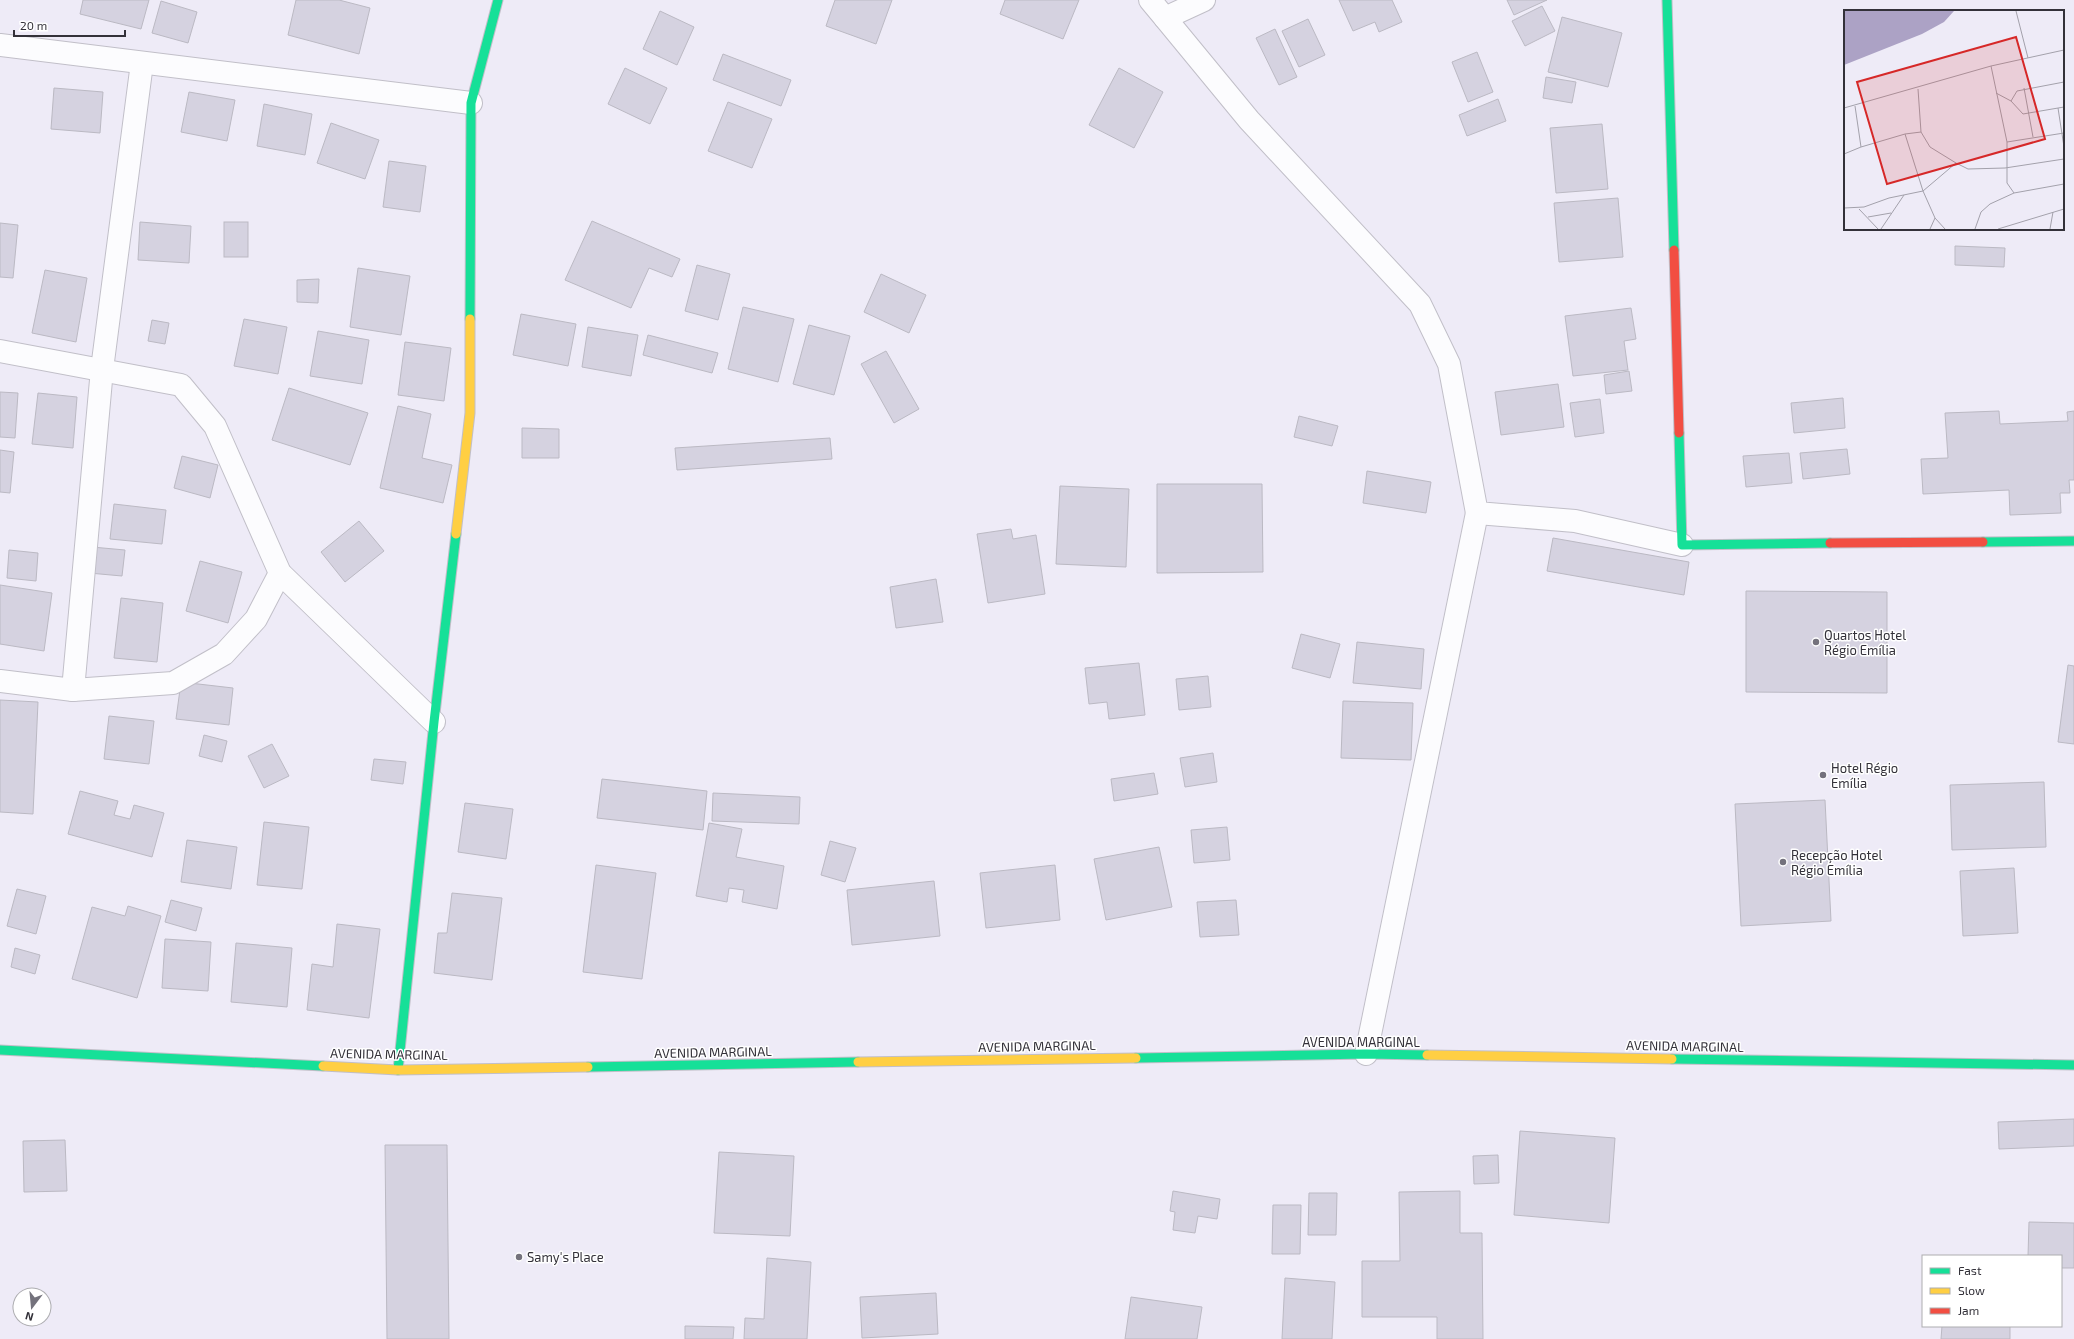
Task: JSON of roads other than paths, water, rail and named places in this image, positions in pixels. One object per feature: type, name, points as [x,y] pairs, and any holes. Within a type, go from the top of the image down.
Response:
[{"type":"street","points":[[398,1070],[434,722],[470,413],[471,103],[498,0]]},
{"type":"street","points":[[1150,0],[1249,120],[1420,304],[1449,364],[1477,513],[1366,1054]]},
{"type":"street","points":[[1165,18],[1204,0]]},
{"type":"street","points":[[1667,0],[1682,545]]},
{"type":"street","points":[[0,45],[471,103]]},
{"type":"street","points":[[72,690],[102,369],[142,63]]},
{"type":"street","points":[[0,351],[181,385],[215,426],[280,573],[434,722]]},
{"type":"street","points":[[1477,513],[1575,521],[1682,545],[2074,541]]},
{"type":"street","points":[[0,681],[72,690],[173,683],[224,654],[256,619],[280,573]]},
{"type":"street","name":"AVENIDA MARGINAL","points":[[0,1050],[398,1070],[1366,1054],[2074,1065]]},
{"type":"place","name":"Quartos Hotel Régio Emília","points":[[1816,642]]},
{"type":"place","name":"Hotel Régio Emília","points":[[1823,775]]},
{"type":"place","name":"Recepção Hotel Régio Emília","points":[[1783,862]]},
{"type":"place","name":"Samy's Place","points":[[519,1257]]}]
